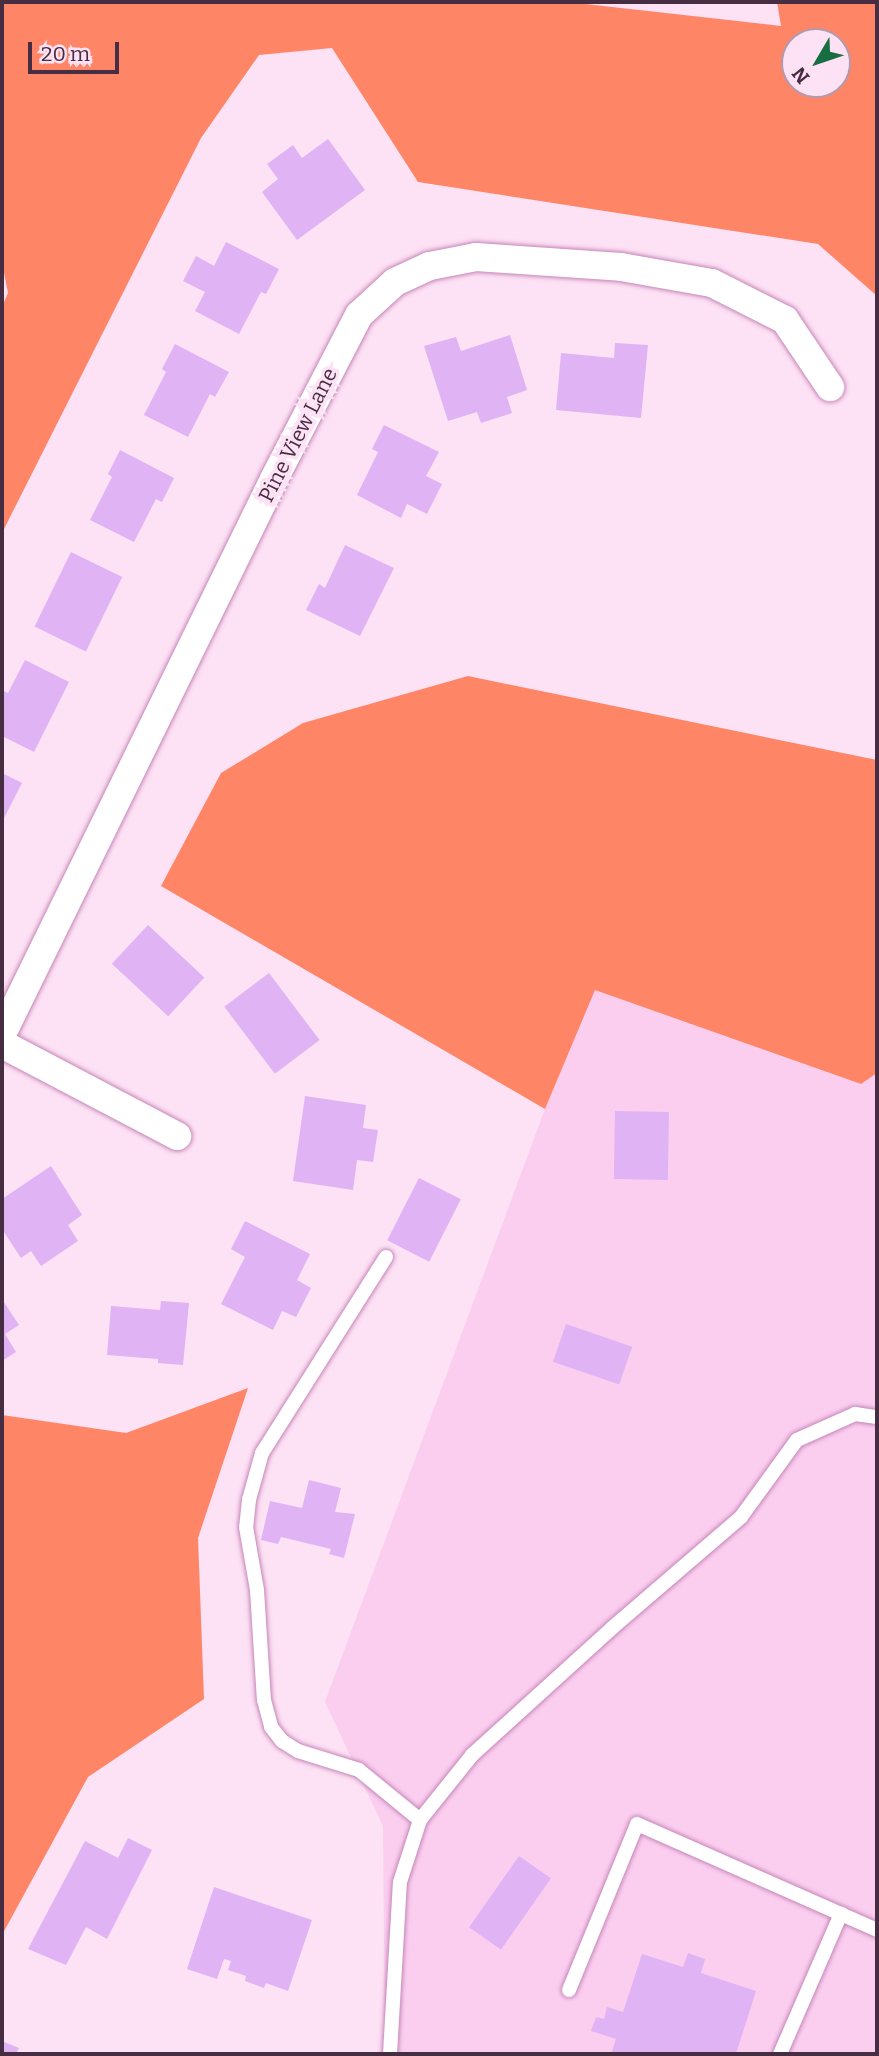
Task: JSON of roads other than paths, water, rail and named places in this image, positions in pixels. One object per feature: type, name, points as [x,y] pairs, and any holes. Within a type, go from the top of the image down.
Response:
[{"type":"street","name":"Pine View Lane","points":[[2,1034],[274,479],[359,315],[395,282],[430,266],[476,257],[621,267],[712,283],[785,320],[830,387]]},
{"type":"street","points":[[2,1044],[177,1136]]},
{"type":"lane","points":[[386,1257],[262,1454],[249,1500],[246,1527],[257,1590],[264,1700],[271,1727],[282,1741],[298,1751],[359,1770],[420,1820]]},
{"type":"lane","points":[[390,2054],[400,1882],[420,1820],[472,1755],[612,1628],[741,1517],[797,1440],[855,1414],[877,1417]]},
{"type":"lane","points":[[569,1990],[637,1824],[877,1930]]},
{"type":"lane","points":[[780,2054],[841,1914]]}]
